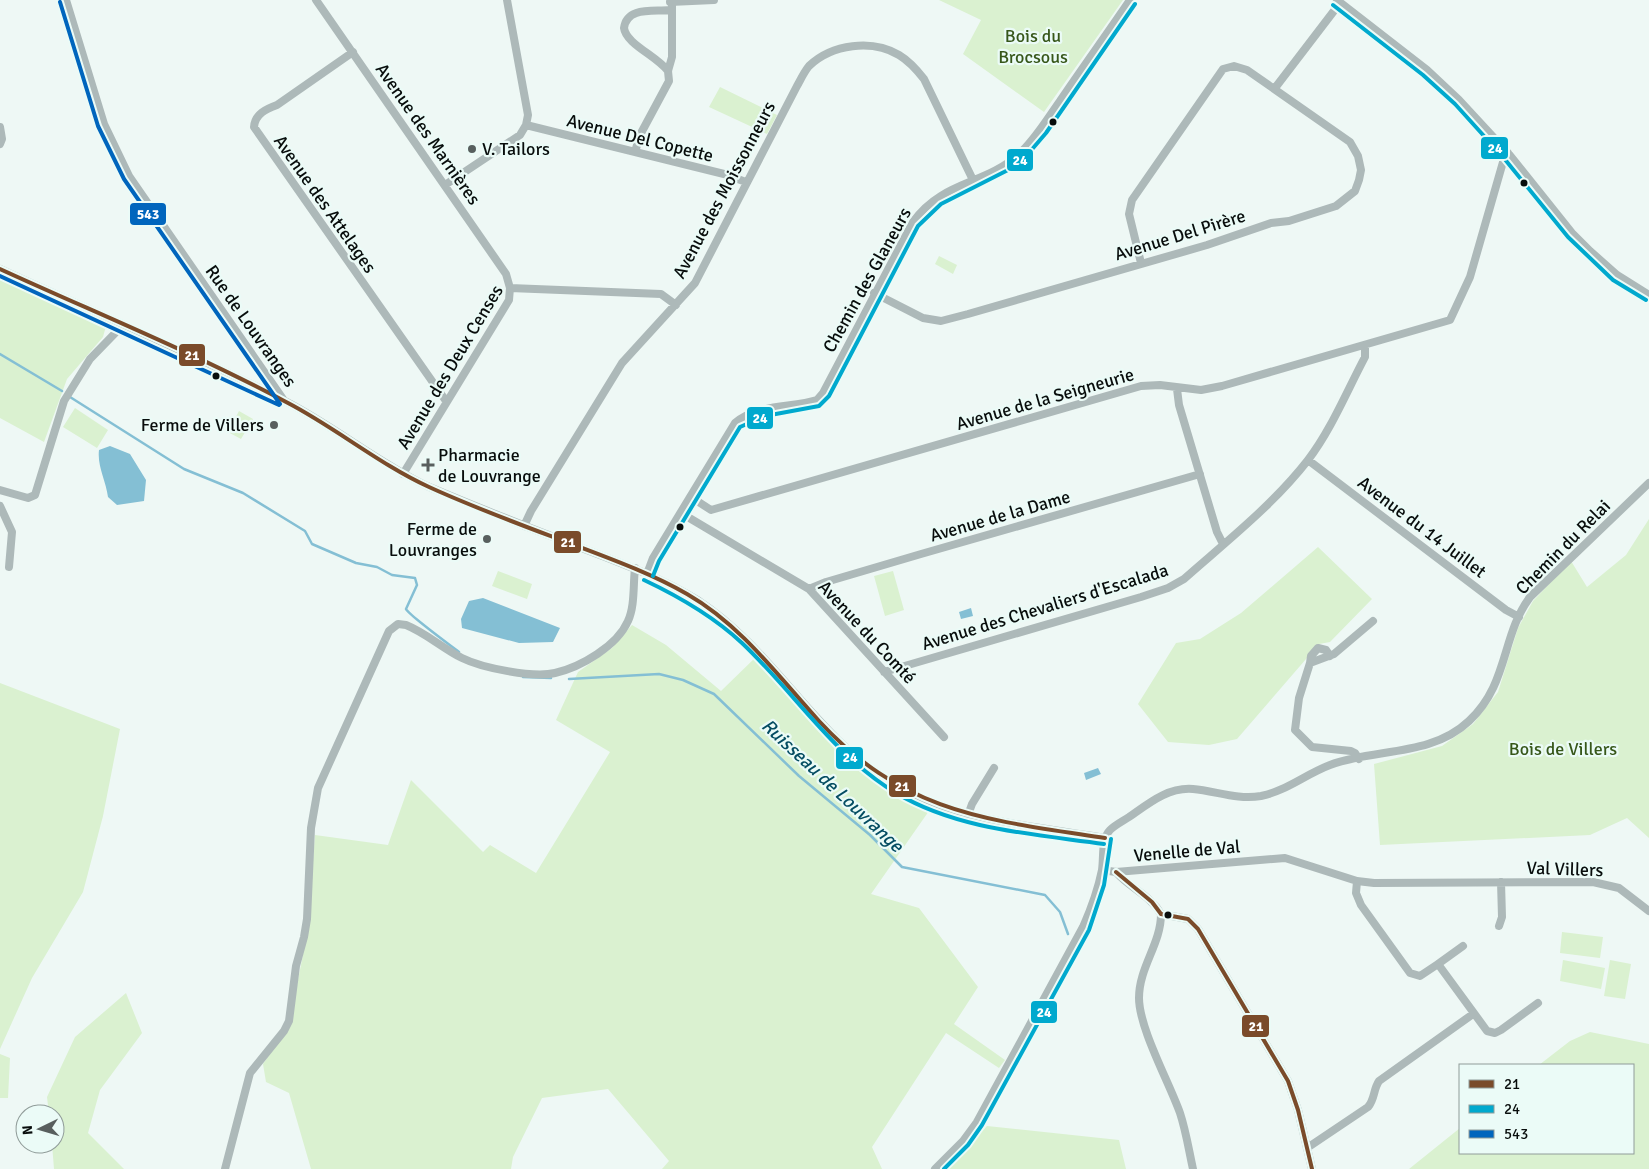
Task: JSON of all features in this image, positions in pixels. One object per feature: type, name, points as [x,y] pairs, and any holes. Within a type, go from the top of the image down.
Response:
[{"type":"street","name":"Rue de Louvranges","points":[[66,0],[104,124],[128,176],[284,400],[342,434],[402,474],[524,526],[635,568],[700,602],[732,626],[769,662],[838,740],[869,767],[900,788],[968,815],[1105,838]]},
{"type":"street","name":"Avenue des Marnières","points":[[316,0],[506,274],[510,288]]},
{"type":"street","points":[[445,185],[520,135],[526,125],[528,115],[507,0]]},
{"type":"street","points":[[668,70],[662,63],[629,39],[624,28],[627,18],[636,12],[671,4],[714,0]]},
{"type":"street","name":"Chemin des Glaneurs","points":[[647,574],[653,558],[728,434],[743,416],[817,400],[823,393],[874,293],[921,210],[931,201],[972,180],[1002,168],[1027,147],[1130,0]]},
{"type":"street","points":[[1275,88],[1339,1],[1427,70],[1460,100],[1508,153],[1572,233],[1617,275],[1649,294]]},
{"type":"street","points":[[635,152],[640,135],[669,81],[668,70],[672,57],[671,4]]},
{"type":"street","name":"Avenue des Moissonneurs","points":[[524,526],[531,511],[622,363],[695,283],[746,182],[808,68],[818,59],[832,52],[865,46],[884,49],[899,55],[919,73],[972,180]]},
{"type":"street","name":"Avenue des Attelages","points":[[353,52],[277,105],[265,110],[257,117],[254,127],[446,401]]},
{"type":"street","name":"Avenue Del Pirère","points":[[874,293],[923,318],[941,321],[1141,263],[1336,206],[1355,191],[1360,170],[1358,156],[1350,142],[1275,88],[1247,70],[1234,66],[1223,69],[1132,200],[1129,214],[1131,230],[1141,263]]},
{"type":"street","name":"Avenue Del Copette","points":[[526,125],[724,174],[746,182]]},
{"type":"street","points":[[0,128],[2,139],[0,144]]},
{"type":"street","name":"Avenue de la Seigneurie","points":[[711,510],[1141,386],[1160,385],[1201,390],[1222,386],[1450,320],[1470,277],[1503,162],[1508,153]]},
{"type":"street","points":[[0,269],[284,400]]},
{"type":"street","name":"Avenue des Deux Censes","points":[[402,474],[509,300],[510,288],[661,294],[676,305]]},
{"type":"street","points":[[0,490],[28,498],[35,495],[67,394],[90,359],[122,326]]},
{"type":"street","name":"Avenue des Chevaliers d'Escalada","points":[[884,672],[1168,588],[1184,579],[1280,492],[1308,460],[1320,443],[1365,357],[1365,345]]},
{"type":"street","points":[[1177,388],[1179,405],[1217,532],[1223,544]]},
{"type":"street","name":"Avenue du 14 Juillet","points":[[1308,460],[1506,610],[1519,617]]},
{"type":"street","name":"Avenue de la Dame","points":[[809,589],[912,556],[1200,474]]},
{"type":"street","name":"Chemin du Relai","points":[[1105,838],[1110,830],[1144,806],[1170,792],[1195,789],[1244,797],[1262,796],[1283,789],[1332,764],[1437,741],[1468,722],[1486,703],[1494,689],[1526,602],[1545,580],[1649,483]]},
{"type":"street","points":[[691,497],[711,510],[703,525]]},
{"type":"street","points":[[0,506],[12,532],[9,567]]},
{"type":"street","name":"Avenue du Comté","points":[[681,513],[809,589],[944,738]]},
{"type":"street","points":[[225,1169],[250,1073],[284,1031],[290,1015],[296,966],[307,919],[311,828],[318,788],[388,631],[398,624],[406,625],[462,658],[478,664],[528,673],[554,673],[589,658],[608,645],[624,628],[631,614],[635,568]]},
{"type":"street","points":[[1310,663],[1330,656],[1352,641],[1373,621]]},
{"type":"street","points":[[1330,656],[1326,650],[1318,648],[1311,656],[1299,698],[1295,730],[1309,746],[1355,753],[1359,759]]},
{"type":"street","points":[[968,815],[972,804],[994,768]]},
{"type":"street","points":[[935,1169],[963,1141],[976,1122],[1082,927],[1094,900],[1102,870],[1105,838]]},
{"type":"street","name":"Venelle de Val","points":[[1102,870],[1116,872],[1274,858]]},
{"type":"street","name":"Val Villers","points":[[1274,858],[1295,859],[1358,881],[1593,882],[1610,885],[1629,894],[1649,911]]},
{"type":"street","points":[[1116,872],[1126,883],[1156,906],[1161,914],[1160,934],[1144,969],[1139,998],[1143,1020],[1180,1114],[1193,1169]]},
{"type":"street","points":[[1358,881],[1356,893],[1361,904],[1410,972],[1420,976],[1463,946]]},
{"type":"street","name":"Val Villers","points":[[1499,926],[1502,917],[1501,882]]},
{"type":"street","points":[[1161,914],[1188,919],[1198,929],[1288,1081],[1298,1110],[1312,1169]]},
{"type":"street","points":[[1438,964],[1487,1031],[1495,1033],[1538,1004]]},
{"type":"street","points":[[1307,1148],[1368,1107],[1374,1101],[1374,1089],[1379,1081],[1473,1014]]},
{"type":"green space","name":"Bois du Brocsous","points":[[939,0],[1123,0],[1044,112],[963,54],[981,20]]},
{"type":"green space","points":[[720,87],[777,115],[767,134],[709,107]]},
{"type":"green space","points":[[939,256],[957,265],[953,274],[935,264]]},
{"type":"green space","points":[[0,277],[106,326],[103,337],[67,379],[44,442],[0,418]]},
{"type":"green space","points":[[75,408],[108,430],[97,448],[63,427]]},
{"type":"green space","points":[[239,411],[253,419],[241,439],[228,432]]},
{"type":"green space","name":"Bois de Villers","points":[[1649,519],[1649,838],[1627,818],[1590,835],[1380,845],[1374,764],[1442,746],[1473,724],[1498,692],[1518,628],[1533,601],[1571,561],[1587,587],[1626,555]]},
{"type":"green space","points":[[1318,547],[1372,599],[1330,642],[1319,644],[1237,739],[1209,745],[1168,742],[1138,704],[1176,643],[1200,639],[1241,613]]},
{"type":"green space","points":[[498,571],[532,584],[527,599],[492,586]]},
{"type":"green space","points":[[893,571],[904,610],[885,616],[874,576]]},
{"type":"green space","points":[[632,625],[666,645],[721,691],[758,655],[822,731],[858,765],[878,781],[899,794],[931,808],[871,894],[919,908],[978,987],[954,1024],[1005,1060],[999,1068],[946,1033],[872,1147],[882,1169],[662,1169],[669,1161],[608,1089],[542,1098],[513,1157],[511,1169],[311,1169],[289,1093],[266,1082],[263,1064],[289,1026],[307,934],[315,835],[388,845],[411,780],[483,852],[490,845],[536,873],[610,752],[556,720],[578,672],[612,648]]},
{"type":"green space","points":[[0,683],[120,729],[103,816],[83,892],[32,978],[0,1049]]},
{"type":"green space","points":[[1562,932],[1603,937],[1600,958],[1560,953]]},
{"type":"green space","points":[[1563,960],[1605,968],[1601,989],[1560,981]]},
{"type":"green space","points":[[1610,960],[1631,964],[1625,999],[1604,996]]},
{"type":"green space","points":[[126,993],[142,1033],[100,1090],[88,1133],[124,1169],[54,1169],[53,1154],[65,1154],[65,1104],[48,1104],[47,1097],[75,1037]]},
{"type":"green space","points":[[1590,1032],[1649,1044],[1649,1169],[1409,1169],[1459,1129],[1459,1154],[1634,1154],[1634,1064],[1540,1064],[1570,1041]]},
{"type":"green space","points":[[0,1054],[10,1058],[8,1098],[0,1098]]},
{"type":"green space","points":[[987,1126],[1119,1140],[1126,1169],[945,1169]]},
{"type":"water","points":[[110,446],[130,454],[146,480],[144,501],[117,505],[108,497],[100,468],[99,450]]},
{"type":"water","points":[[483,598],[560,628],[553,642],[519,643],[462,628],[461,619],[469,601]]},
{"type":"water","points":[[971,608],[973,616],[961,619],[959,612]]},
{"type":"water","points":[[1098,768],[1101,774],[1086,780],[1084,773]]},
{"type":"waterway","name":"Ruisseau de Louvrange","points":[[0,354],[62,391]]},
{"type":"waterway","name":"Ruisseau de Louvrange","points":[[70,397],[184,469],[243,493],[305,531],[312,544],[356,563],[377,567],[392,575],[415,578],[417,585],[406,609],[459,652]]},
{"type":"waterway","name":"Ruisseau de Louvrange","points":[[569,679],[659,674],[683,680],[714,694],[799,776],[870,835],[902,867],[1045,895],[1060,912],[1068,934]]},
{"type":"waterway","name":"Ruisseau de Louvrange","points":[[523,677],[551,678]]},
{"type":"transit line","name":"543","points":[[60,2],[98,126],[124,179],[280,404]]},
{"type":"transit line","name":"24","points":[[653,576],[659,561],[740,427],[765,416],[819,406],[829,396],[918,226],[941,204],[1008,170],[1028,154],[1046,133],[1135,4]]},
{"type":"transit line","name":"24","points":[[1333,5],[1423,75],[1455,104],[1503,157],[1568,237],[1613,280],[1646,300]]},
{"type":"transit line","name":"21","points":[[0,269],[181,350],[253,385],[306,413],[393,468],[429,487],[633,568],[687,594],[725,621],[742,636],[819,721],[851,752],[883,776],[916,794],[950,808],[985,818],[1105,838]]},
{"type":"transit line","name":"543","points":[[0,276],[279,405]]},
{"type":"transit line","name":"24","points":[[644,580],[696,608],[731,633],[761,662],[853,761],[873,778],[896,793],[920,805],[971,823],[997,829],[1104,844]]},
{"type":"transit line","name":"24","points":[[944,1169],[968,1145],[982,1125],[1089,930],[1104,885],[1111,839]]},
{"type":"transit line","name":"21","points":[[1116,872],[1152,902],[1161,914]]},
{"type":"transit line","name":"21","points":[[1161,914],[1188,919],[1198,929],[1288,1081],[1298,1110],[1312,1169]]},
{"type":"place","name":"V. Tailors","points":[[472,149]]},
{"type":"place","name":"Ferme de Villers","points":[[274,425]]},
{"type":"place","name":"Pharmacie de Louvrange","points":[[428,465]]},
{"type":"place","name":"Ferme de Louvranges","points":[[487,539]]}]
